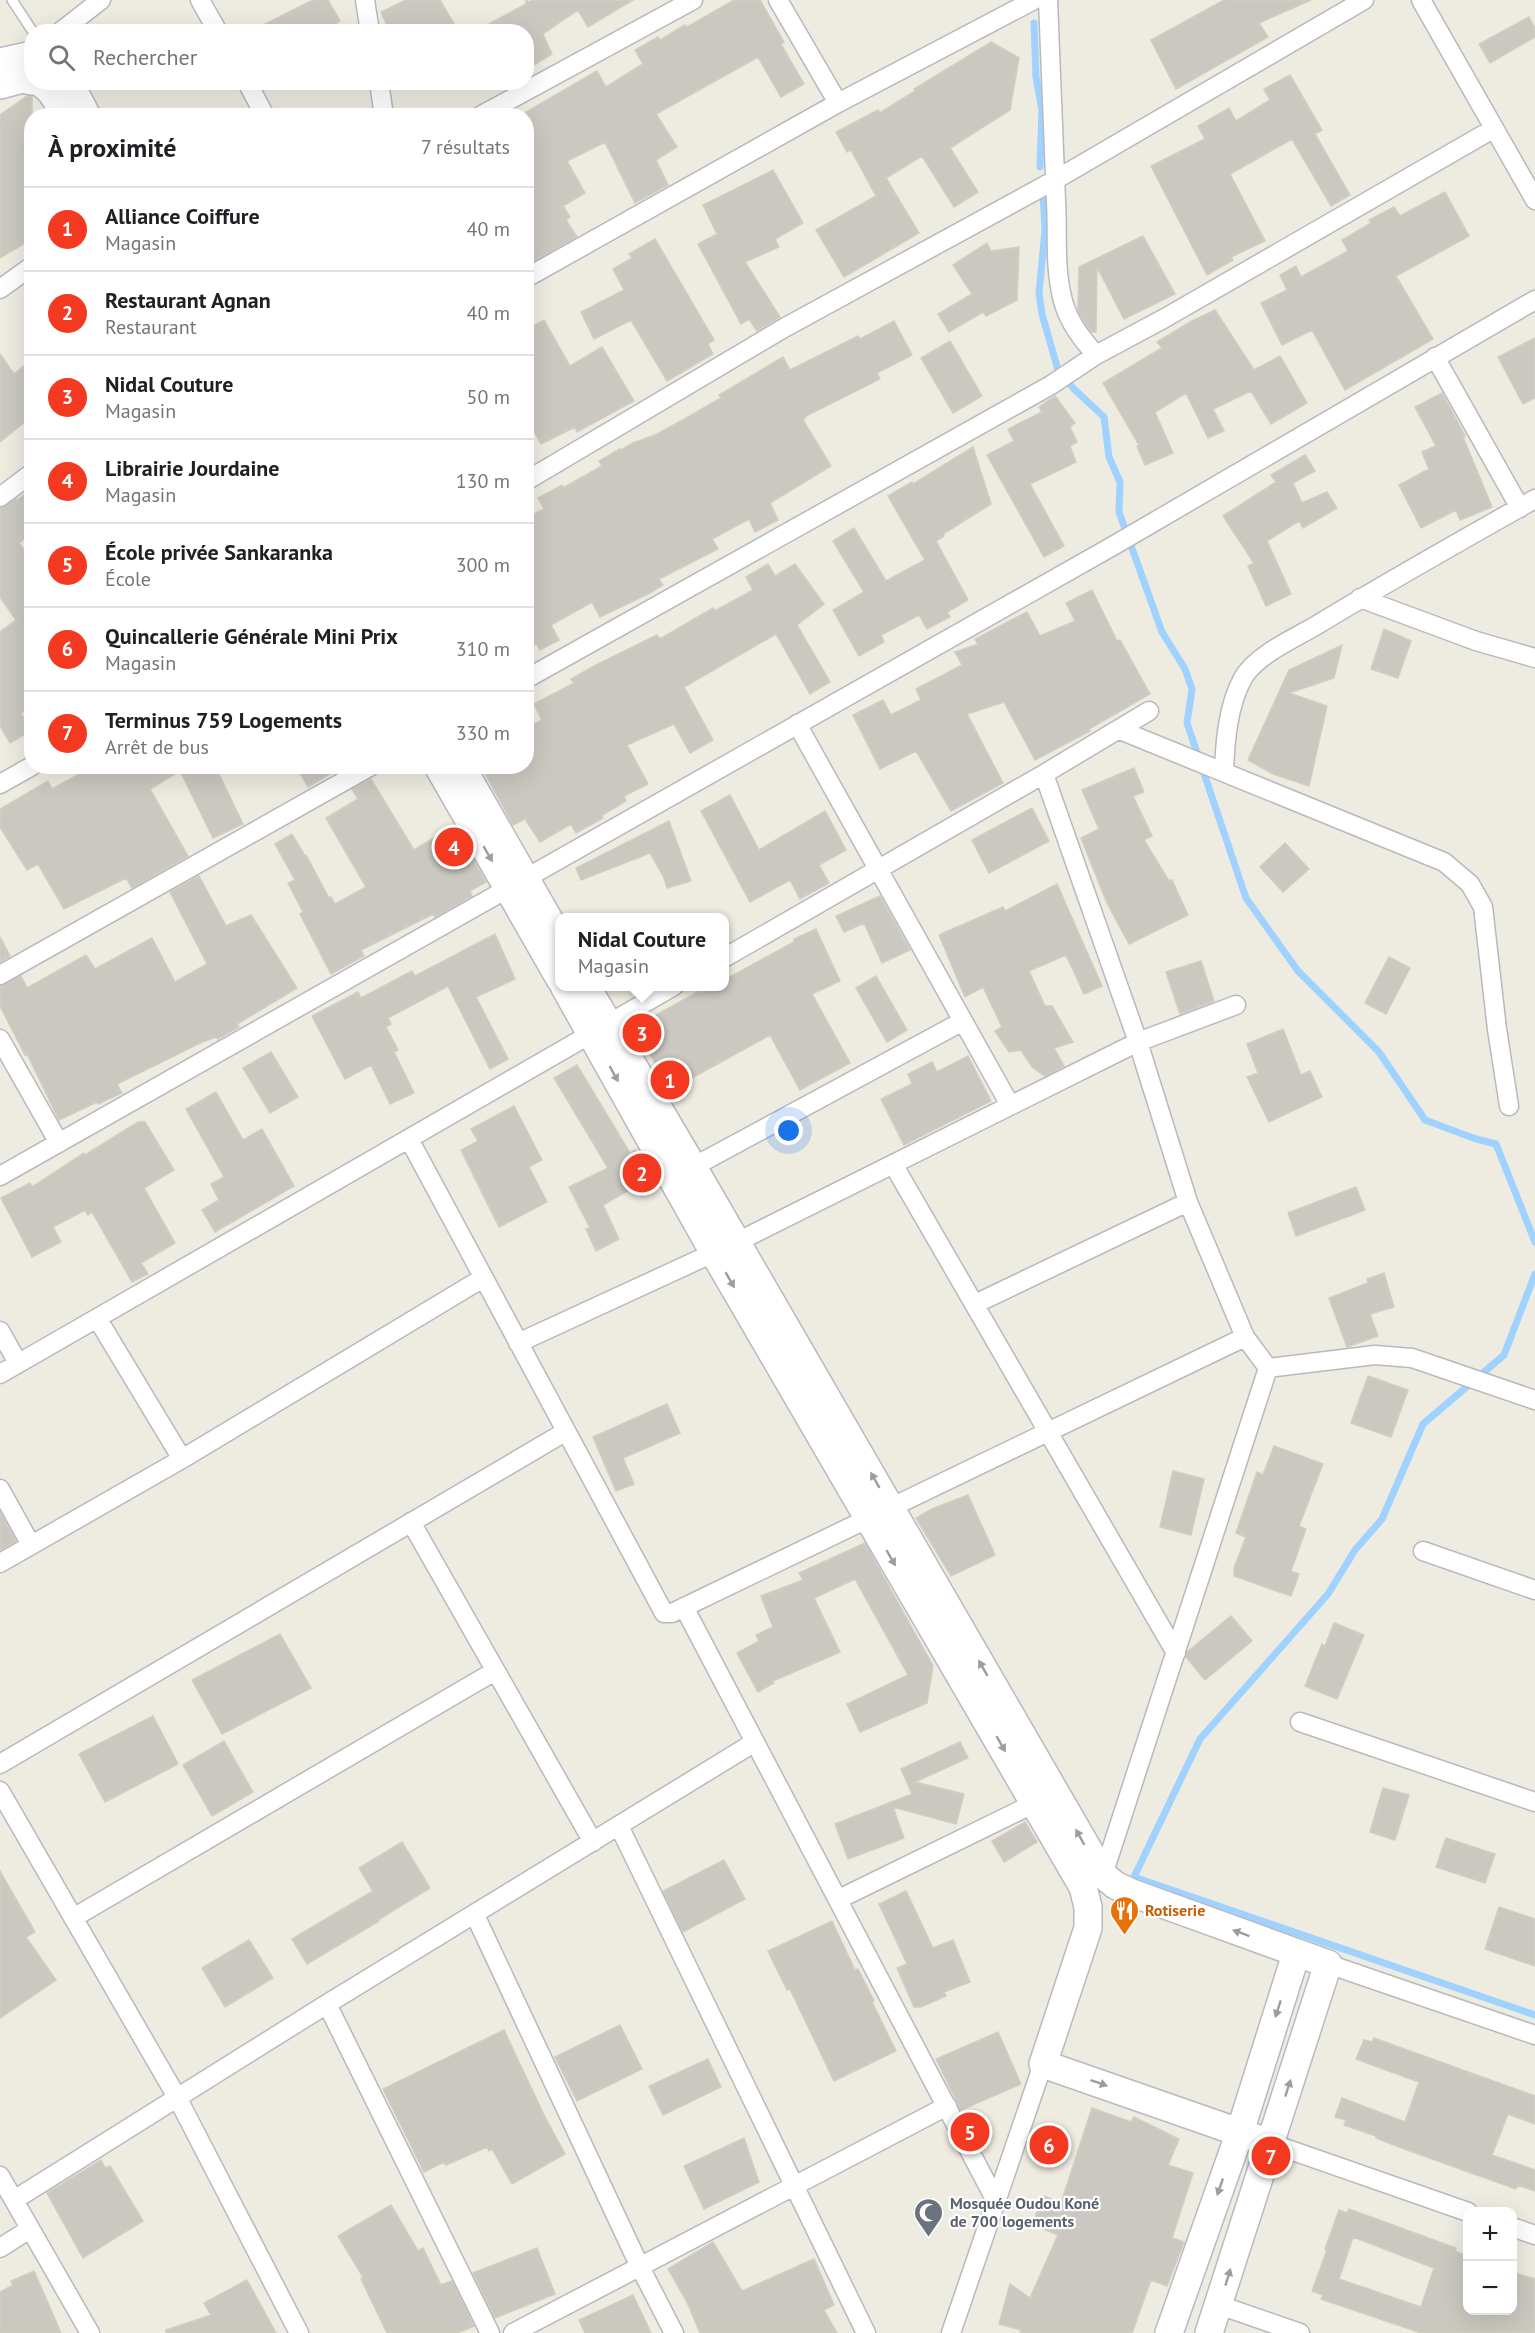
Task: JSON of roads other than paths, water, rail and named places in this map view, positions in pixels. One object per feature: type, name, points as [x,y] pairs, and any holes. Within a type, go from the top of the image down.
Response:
[{"type":"street","points":[[70,24],[102,0]]},
{"type":"street","points":[[200,0],[214,24]]},
{"type":"street","points":[[365,0],[369,24]]},
{"type":"street","points":[[534,87],[693,0]]},
{"type":"street","points":[[778,0],[838,103]]},
{"type":"street","points":[[534,274],[838,103],[1034,0]]},
{"type":"street","points":[[1048,0],[1055,180],[1055,245],[1063,302],[1076,332],[1096,356]]},
{"type":"street","points":[[534,476],[784,328],[1055,180],[1364,0]]},
{"type":"street","points":[[1421,0],[1535,200]]},
{"type":"street","points":[[0,62],[24,65]]},
{"type":"street","points":[[48,90],[61,108]]},
{"type":"street","points":[[73,90],[83,108]]},
{"type":"street","points":[[251,90],[261,108]]},
{"type":"street","points":[[380,90],[383,108]]},
{"type":"street","points":[[495,108],[528,90]]},
{"type":"street","points":[[534,675],[1051,385],[1096,356],[1493,129]]},
{"type":"street","points":[[0,289],[24,272]]},
{"type":"street","points":[[0,1176],[1111,547],[1535,300]]},
{"type":"street","points":[[1224,772],[1225,750],[1233,706],[1244,677],[1264,656],[1360,598],[1527,504],[1435,357]]},
{"type":"street","points":[[0,497],[24,479]]},
{"type":"street","points":[[1360,598],[1476,641],[1535,658]]},
{"type":"street","points":[[729,955],[1120,730],[1149,711]]},
{"type":"street","points":[[797,724],[1010,1105]]},
{"type":"street","points":[[1120,730],[1444,862],[1470,884],[1483,907],[1497,1029],[1509,1106]]},
{"type":"street","points":[[0,784],[24,770]]},
{"type":"street","points":[[0,975],[357,774]]},
{"type":"street","points":[[443,774],[516,884],[555,933]]},
{"type":"street","points":[[465,774],[555,968]]},
{"type":"street","points":[[1044,774],[1138,1042],[1188,1202],[1245,1337],[1268,1368]]},
{"type":"street","points":[[567,991],[600,1029],[693,1167],[726,1247]]},
{"type":"street","points":[[587,991],[600,1029],[880,1513],[1103,1875],[1132,1893],[1296,1954],[1535,2035]]},
{"type":"street","points":[[0,1374],[667,991]]},
{"type":"street","points":[[518,1343],[726,1247],[1138,1042],[1236,1005]]},
{"type":"street","points":[[693,1167],[963,1021]]},
{"type":"street","points":[[0,1039],[59,1143]]},
{"type":"street","points":[[409,1139],[664,1613],[672,1613],[1245,1337]]},
{"type":"street","points":[[893,1164],[1176,1653]]},
{"type":"street","points":[[975,1304],[1188,1202]]},
{"type":"street","points":[[0,1563],[182,1459],[483,1278]]},
{"type":"street","points":[[97,1318],[182,1459]]},
{"type":"street","points":[[0,1331],[18,1363]]},
{"type":"street","points":[[1268,1368],[1375,1355],[1412,1358],[1535,1400]]},
{"type":"street","points":[[1103,1875],[1268,1368]]},
{"type":"street","points":[[0,1764],[566,1432]]},
{"type":"street","points":[[0,1489],[31,1545]]},
{"type":"street","points":[[880,1513],[1035,1803],[1083,1887],[1088,1907],[1088,1928],[951,2333]]},
{"type":"street","points":[[411,1522],[593,1842]]},
{"type":"street","points":[[1423,1551],[1535,1590]]},
{"type":"street","points":[[684,1607],[996,2201]]},
{"type":"street","points":[[74,1918],[495,1671]]},
{"type":"street","points":[[1299,1722],[1535,1802]]},
{"type":"street","points":[[14,2200],[327,2004],[755,1742]]},
{"type":"street","points":[[0,1791],[178,2099],[299,2333]]},
{"type":"street","points":[[839,1899],[1035,1803]]},
{"type":"street","points":[[619,1826],[866,2333]]},
{"type":"street","points":[[475,1915],[640,2267],[674,2333]]},
{"type":"street","points":[[1169,2333],[1240,2132],[1296,1954]]},
{"type":"street","points":[[1209,2333],[1328,1964]]},
{"type":"street","points":[[327,2004],[490,2333]]},
{"type":"street","points":[[1043,2064],[1463,2209]]},
{"type":"street","points":[[513,2333],[946,2106]]},
{"type":"street","points":[[0,2176],[90,2333]]},
{"type":"street","points":[[0,2248],[30,2229]]},
{"type":"street","points":[[1517,2229],[1535,2235]]},
{"type":"street","points":[[1219,2305],[1300,2333]]},
{"type":"lane","points":[[12,0],[24,52]]},
{"type":"waterway","points":[[1034,23],[1036,77],[1042,110],[1040,167]]},
{"type":"waterway","points":[[1043,194],[1045,230],[1039,293],[1042,314],[1058,370],[1074,389],[1104,417],[1109,457],[1120,482],[1119,512],[1162,632],[1185,669],[1192,689],[1187,723],[1246,898],[1298,971],[1379,1052],[1425,1120],[1496,1144],[1535,1242]]},
{"type":"waterway","points":[[1535,1274],[1504,1355],[1423,1424],[1382,1519],[1355,1550],[1328,1594],[1200,1739],[1134,1877],[1535,2015]]},
{"type":"place","name":"Librairie Jourdaine","points":[[454,847]]},
{"type":"place","name":"Nidal Couture","points":[[642,1033]]},
{"type":"place","name":"Alliance Coiffure","points":[[670,1080]]},
{"type":"place","name":"Restaurant Agnan","points":[[642,1173]]},
{"type":"place","name":"Rotiserie","points":[[1124,1936]]},
{"type":"place","name":"École privée Sankaranka","points":[[970,2132]]},
{"type":"place","name":"Quincallerie Générale Mini Prix","points":[[1049,2145]]},
{"type":"place","name":"Terminus 759 Logements","points":[[1271,2156]]},
{"type":"place","name":"Mosquée Oudou Koné de 700 logements","points":[[929,2238]]}]
